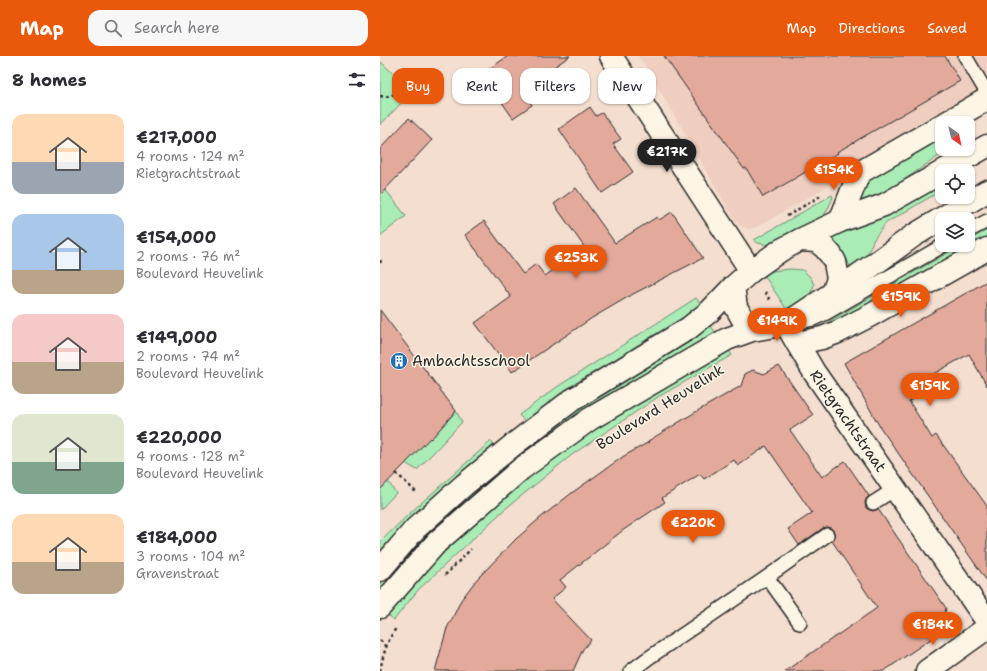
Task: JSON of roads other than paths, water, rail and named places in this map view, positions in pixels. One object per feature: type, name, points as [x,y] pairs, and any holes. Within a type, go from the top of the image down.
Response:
[{"type":"main road","points":[[611,56],[751,271]]},
{"type":"main road","points":[[958,116],[987,99]]},
{"type":"main road","points":[[840,221],[859,173],[935,129]]},
{"type":"main road","points":[[955,164],[987,146]]},
{"type":"main road","points":[[380,570],[415,529],[464,485],[513,445],[572,400],[689,328],[710,311],[751,271],[781,250],[800,240],[840,221],[884,204],[935,175]]},
{"type":"main road","name":"Boulevard Heuvelink","points":[[380,607],[437,542],[521,469],[590,419],[727,339],[752,330],[786,324],[833,293],[913,236],[987,192]]},
{"type":"main road","points":[[800,240],[816,241],[824,247],[835,262],[838,279],[833,293]]},
{"type":"main road","points":[[797,343],[822,338],[838,332],[871,315],[987,249]]},
{"type":"main road","points":[[733,287],[736,306],[745,323],[752,330]]},
{"type":"main road","name":"Rietgrachtstraat","points":[[786,324],[814,372],[987,622]]},
{"type":"main road","points":[[927,671],[987,628]]},
{"type":"lane","points":[[965,56],[987,93]]},
{"type":"lane","points":[[975,227],[987,220]]},
{"type":"lane","name":"Boulevard Heuvelink","points":[[786,324],[813,319],[826,313],[935,250]]},
{"type":"lane","points":[[873,503],[895,489]]},
{"type":"lane","points":[[630,671],[827,535]]},
{"type":"lane","points":[[767,577],[800,623]]},
{"type":"place","name":"Ambachtsschool","points":[[399,361]]}]
